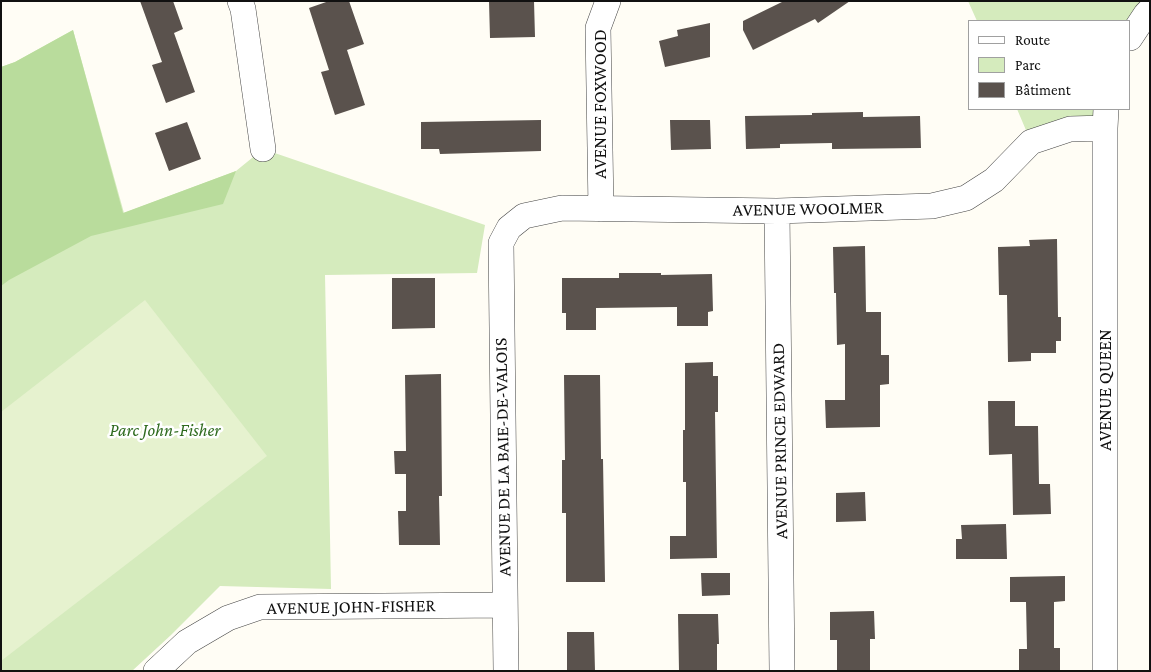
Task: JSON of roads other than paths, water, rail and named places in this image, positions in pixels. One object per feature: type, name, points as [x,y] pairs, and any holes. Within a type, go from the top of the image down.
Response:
[{"type":"street","points":[[240,1],[243,9],[262,149]]},
{"type":"street","name":"AVENUE FOXWOOD","points":[[601,209],[598,28],[608,1]]},
{"type":"street","points":[[1131,36],[1150,10]]},
{"type":"street","name":"AVENUE WOOLMER","points":[[501,243],[509,228],[524,216],[562,208],[777,211],[932,206],[966,198],[994,180],[1031,142],[1105,118]]},
{"type":"street","name":"AVENUE QUEEN","points":[[1105,118],[1105,671]]},
{"type":"street","name":"AVENUE PRINCE EDWARD","points":[[777,211],[782,671]]},
{"type":"street","name":"AVENUE DE LA BAIE-DE-VALOIS","points":[[501,243],[506,671]]},
{"type":"street","name":"AVENUE JOHN-FISHER","points":[[156,671],[187,642],[228,618],[260,607],[505,605]]},
{"type":"park label","name":"Parc John-Fisher","points":[[165,430]]}]
